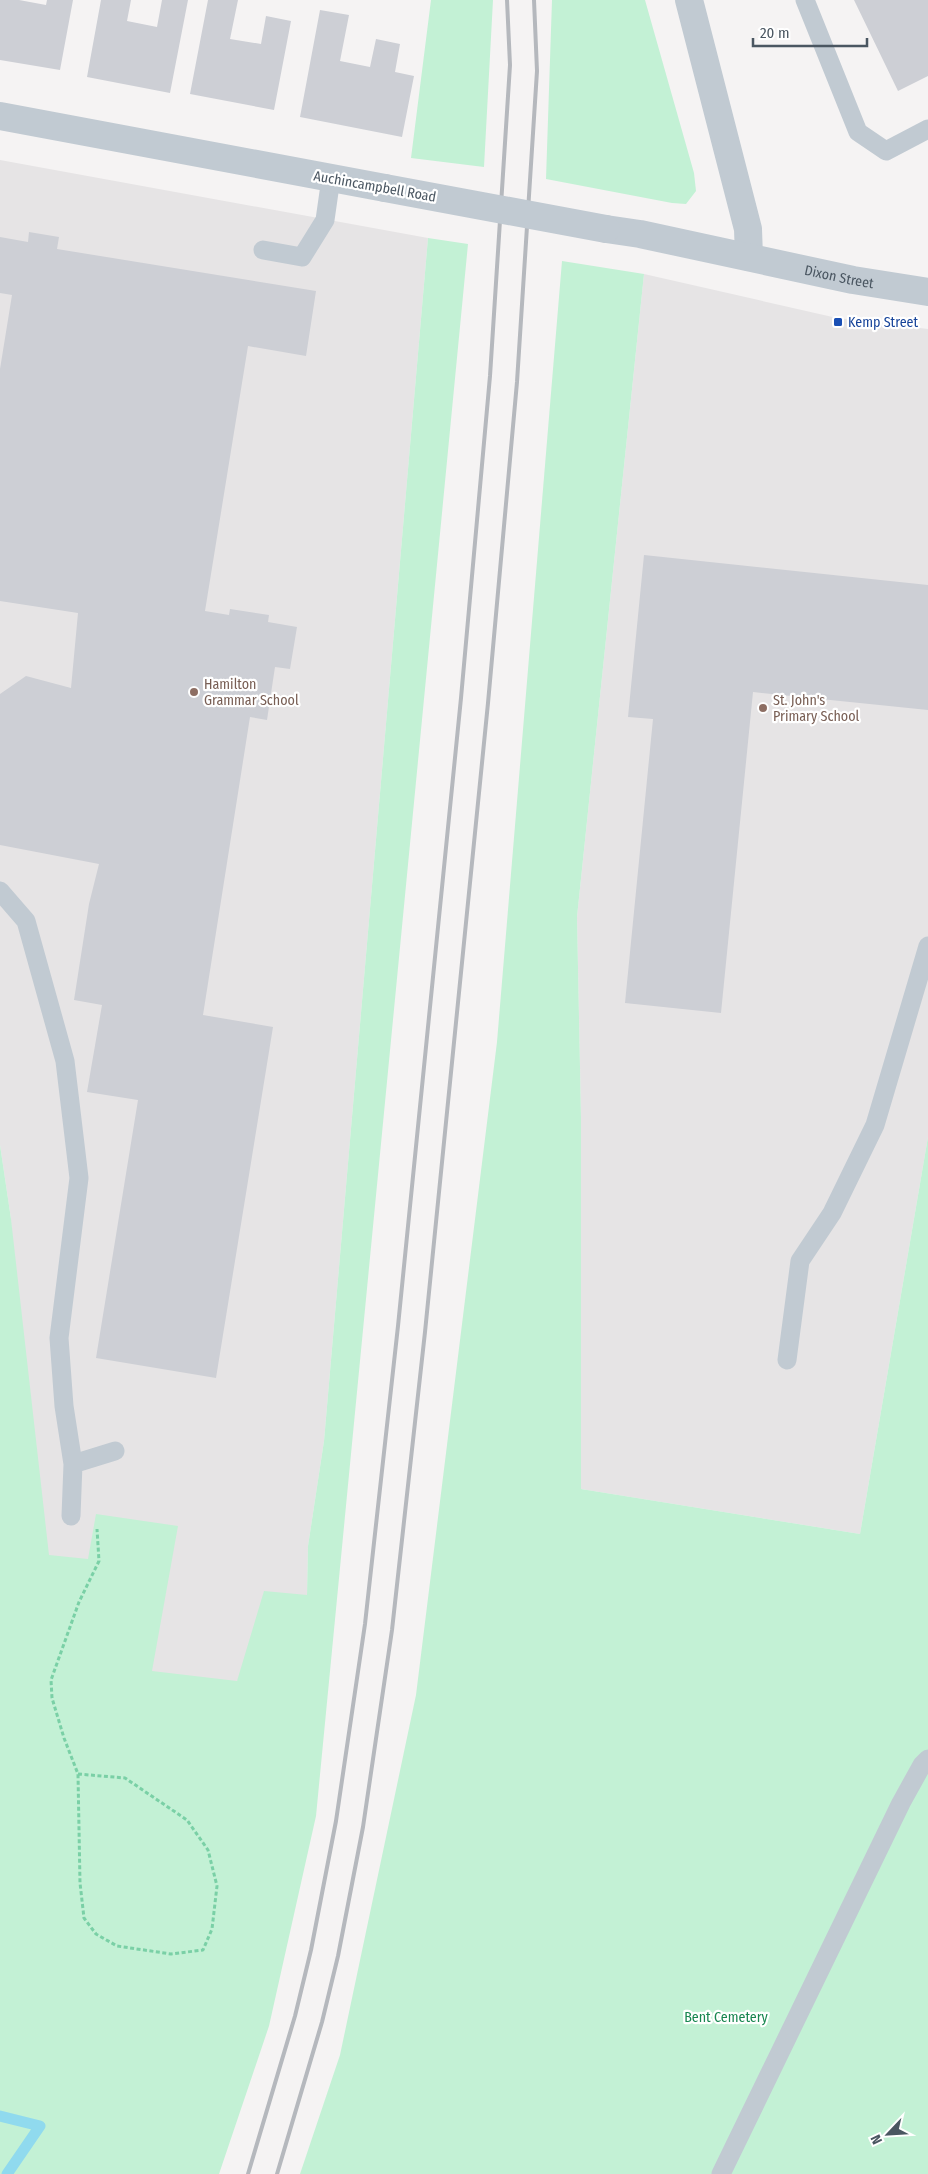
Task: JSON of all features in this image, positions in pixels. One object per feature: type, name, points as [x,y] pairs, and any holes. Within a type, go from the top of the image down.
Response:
[{"type":"street","points":[[689,0],[748,229],[749,258]]},
{"type":"street","name":"Auchincampbell Road","points":[[0,116],[640,234],[749,258]]},
{"type":"street","name":"Dixon Street","points":[[749,258],[853,280],[928,292]]},
{"type":"lane","points":[[806,0],[858,132],[886,151],[928,129]]},
{"type":"lane","points":[[263,250],[302,257],[325,220],[332,178]]},
{"type":"lane","points":[[0,891],[26,921],[65,1061],[79,1178],[59,1338],[64,1406],[73,1464],[71,1516]]},
{"type":"lane","points":[[787,1360],[800,1261],[832,1213],[875,1126],[928,946]]},
{"type":"lane","points":[[73,1464],[115,1451]]},
{"type":"lane","points":[[721,2174],[901,1802],[922,1765],[928,1759]]},
{"type":"path","points":[[71,1516],[96,1514],[99,1561],[79,1602],[50,1680],[52,1698],[78,1774],[80,1883],[84,1918],[96,1934],[117,1946],[171,1954],[203,1950],[212,1929],[217,1886],[208,1850],[193,1828],[187,1820],[166,1804],[125,1778],[78,1774]]},
{"type":"shaded area","name":"Hamilton Grammar School","points":[[0,160],[428,238],[324,1441],[308,1546],[307,1596],[237,1681],[26,1962],[11,1219],[0,1145]]},
{"type":"shaded area","name":"St. John's Primary School","points":[[644,274],[837,318],[928,329],[928,1137],[860,1534],[581,1489],[581,1117],[577,917]]},
{"type":"green space","points":[[431,0],[493,0],[484,167],[411,158]]},
{"type":"green space","points":[[552,0],[645,0],[694,173],[696,191],[686,204],[546,179]]},
{"type":"green space","points":[[428,238],[468,244],[316,1816],[269,2026],[219,2174],[0,2174],[0,1145],[11,1219],[49,1555],[88,1559],[96,1514],[178,1526],[152,1671],[237,1681],[264,1591],[307,1595],[308,1546],[324,1441]]},
{"type":"green space","name":"Bent Cemetery","points":[[562,261],[644,274],[577,917],[581,1117],[581,1489],[860,1534],[928,1137],[928,2174],[300,2174],[340,2055],[416,1695],[497,1042]]},
{"type":"building","points":[[0,0],[19,0],[46,5],[47,0],[73,0],[60,70],[0,60]]},
{"type":"building","points":[[101,0],[131,0],[127,21],[157,27],[162,0],[188,0],[170,93],[87,77]]},
{"type":"building","points":[[208,0],[238,0],[230,39],[261,44],[266,16],[291,21],[274,110],[190,94]]},
{"type":"building","points":[[854,0],[928,0],[928,76],[898,91]]},
{"type":"building","points":[[320,10],[349,15],[340,61],[370,67],[376,39],[400,44],[395,72],[414,76],[402,137],[300,117]]},
{"type":"building","points":[[29,232],[59,237],[57,249],[316,291],[306,356],[248,346],[205,611],[229,615],[230,609],[269,615],[268,622],[297,627],[290,669],[275,667],[267,720],[250,717],[203,1015],[273,1027],[216,1378],[96,1358],[138,1100],[87,1092],[102,1005],[74,1000],[89,904],[99,864],[0,845],[0,694],[26,676],[71,688],[78,613],[0,601],[0,369],[12,295],[0,293],[0,237],[28,242]]},
{"type":"building","points":[[644,555],[928,585],[928,710],[753,692],[721,1013],[625,1003],[653,719],[628,717]]},
{"type":"waterway","points":[[0,2116],[40,2126],[7,2174]]},
{"type":"railway","points":[[248,2174],[295,2016],[311,1950],[336,1821],[365,1624],[398,1326],[461,698],[490,376],[510,65],[507,0]]},
{"type":"railway","points":[[277,2174],[322,2022],[338,1956],[363,1827],[392,1630],[425,1332],[488,703],[517,382],[537,71],[534,0]]},
{"type":"place","name":"Kemp Street","points":[[838,322]]},
{"type":"place","name":"Hamilton Grammar School","points":[[194,692]]},
{"type":"place","name":"St. John's Primary School","points":[[763,708]]}]
